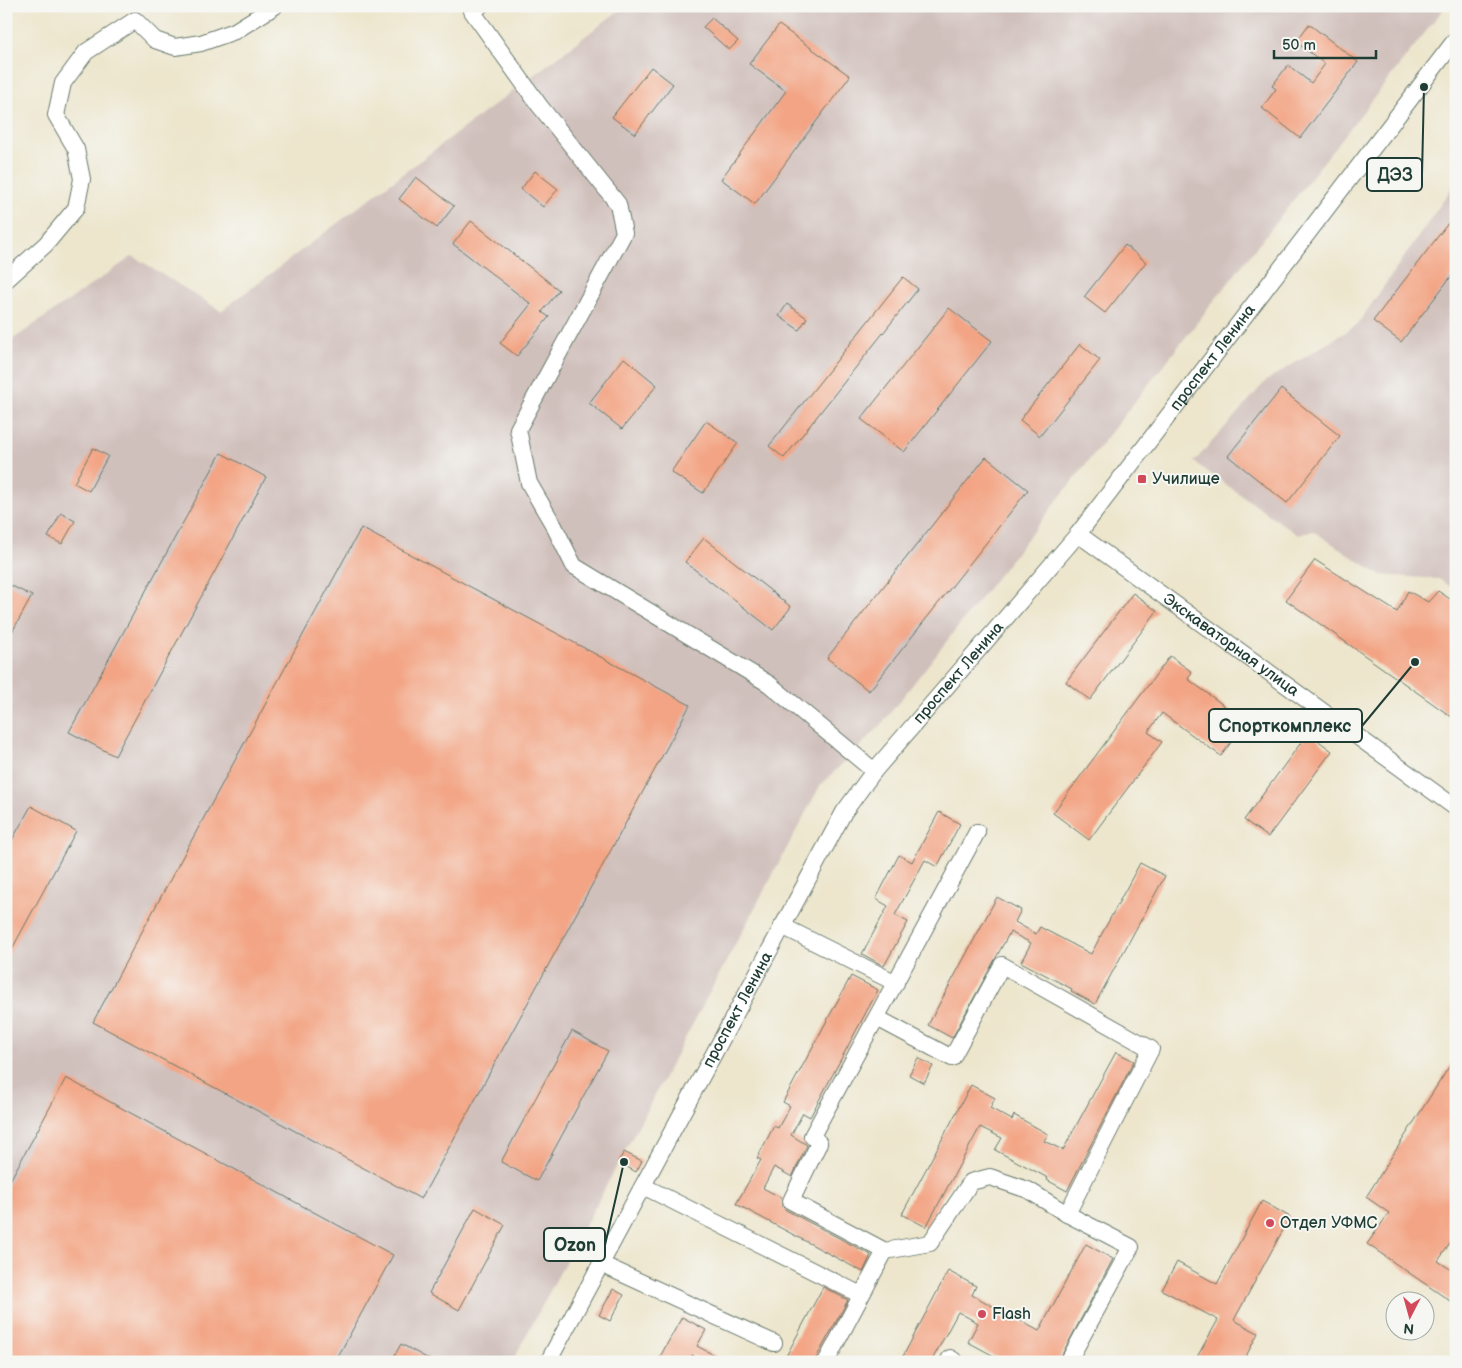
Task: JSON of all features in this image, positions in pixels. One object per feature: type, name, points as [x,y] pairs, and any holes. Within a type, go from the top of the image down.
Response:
[{"type":"street","points":[[6,280],[46,244],[76,208],[82,179],[76,149],[56,114],[63,83],[86,52],[135,20],[155,40],[175,47],[201,43],[235,31],[275,6]]},
{"type":"street","points":[[473,8],[538,105],[618,204],[624,233],[518,429],[529,483],[574,566],[769,684],[874,771]]},
{"type":"street","name":"проспект Ленина","points":[[548,1362],[844,812],[874,771],[1078,534],[1456,39]]},
{"type":"street","name":"Экскаваторная улица","points":[[1078,534],[1456,808]]},
{"type":"street","points":[[977,832],[812,1136],[818,1143],[791,1201],[885,1251],[930,1243],[971,1182],[990,1178],[1028,1190],[1067,1214],[1131,1247],[1068,1362]]},
{"type":"street","points":[[782,926],[896,983]]},
{"type":"street","points":[[877,1018],[952,1058],[1002,965],[1151,1049],[1067,1214]]},
{"type":"street","points":[[643,1186],[861,1295]]},
{"type":"street","points":[[826,1362],[885,1251]]},
{"type":"street","points":[[601,1264],[774,1343]]},
{"type":"street","points":[[948,1362],[950,1358],[956,1362]]},
{"type":"shaded area","points":[[625,6],[1446,6],[880,726],[820,786],[512,1362],[6,1362],[6,344],[133,256],[221,311]]},
{"type":"shaded area","points":[[1456,182],[1456,590],[1439,579],[1380,575],[1313,531],[1298,535],[1194,462],[1266,381],[1357,325]]},
{"type":"building","points":[[712,18],[738,41],[729,50],[703,27]]},
{"type":"building","points":[[1309,24],[1358,62],[1300,138],[1262,108],[1276,89],[1272,86],[1288,65],[1311,83],[1325,64],[1296,42]]},
{"type":"building","points":[[779,25],[850,76],[755,204],[721,179],[786,91],[749,64]]},
{"type":"building","points":[[651,67],[673,84],[635,134],[612,117]]},
{"type":"building","points":[[535,171],[558,189],[543,207],[521,189]]},
{"type":"building","points":[[416,177],[454,206],[437,228],[399,199]]},
{"type":"building","points":[[1456,213],[1456,270],[1401,342],[1373,321]]},
{"type":"building","points":[[471,221],[559,290],[542,312],[549,317],[517,356],[500,343],[531,304],[453,244]]},
{"type":"building","points":[[1125,245],[1146,262],[1105,313],[1084,297]]},
{"type":"building","points":[[903,277],[918,289],[784,458],[769,446]]},
{"type":"building","points":[[787,304],[807,318],[799,330],[779,316]]},
{"type":"building","points":[[949,308],[992,341],[904,452],[861,419]]},
{"type":"building","points":[[1080,344],[1100,360],[1040,436],[1020,420]]},
{"type":"building","points":[[624,358],[657,385],[622,429],[589,403]]},
{"type":"building","points":[[1281,389],[1340,436],[1287,503],[1228,456]]},
{"type":"building","points":[[706,421],[738,443],[703,493],[671,472]]},
{"type":"building","points":[[93,448],[108,456],[89,491],[74,483]]},
{"type":"building","points":[[221,453],[266,477],[115,756],[69,732]]},
{"type":"building","points":[[986,457],[1028,490],[869,691],[827,658]]},
{"type":"building","points":[[61,513],[75,521],[62,544],[48,537]]},
{"type":"building","points":[[361,528],[690,705],[421,1199],[93,1022]]},
{"type":"building","points":[[704,538],[791,607],[773,630],[685,562]]},
{"type":"building","points":[[1315,560],[1397,612],[1408,591],[1428,602],[1438,591],[1456,603],[1456,720],[1286,600]]},
{"type":"building","points":[[6,583],[32,596],[6,643]]},
{"type":"building","points":[[1133,593],[1157,611],[1090,700],[1066,682]]},
{"type":"building","points":[[1170,656],[1192,672],[1188,679],[1246,722],[1221,756],[1162,713],[1148,732],[1162,742],[1089,840],[1053,813]]},
{"type":"building","points":[[1308,733],[1332,751],[1268,837],[1244,820]]},
{"type":"building","points":[[31,806],[76,831],[6,960],[6,851]]},
{"type":"building","points":[[939,812],[960,824],[937,867],[925,860],[895,915],[908,922],[884,966],[862,954],[888,906],[876,899],[899,855],[912,862]]},
{"type":"building","points":[[1140,863],[1165,876],[1095,1004],[1071,991],[1072,989],[1021,962],[1031,943],[1010,932],[952,1038],[928,1025],[997,897],[1021,910],[1015,922],[1036,934],[1040,927],[1091,954]]},
{"type":"building","points":[[851,976],[878,990],[810,1117],[803,1113],[791,1135],[807,1145],[792,1177],[774,1167],[763,1188],[782,1198],[782,1206],[786,1210],[871,1255],[863,1272],[736,1204],[761,1160],[757,1158],[774,1126],[778,1128],[790,1106],[783,1102]]},
{"type":"building","points":[[572,1031],[608,1051],[537,1181],[501,1162]]},
{"type":"building","points":[[1116,1052],[1134,1061],[1067,1191],[1047,1180],[1048,1178],[995,1150],[1002,1138],[980,1127],[926,1227],[902,1214],[971,1085],[995,1098],[990,1108],[1012,1120],[1014,1115],[1048,1134],[1044,1141],[1063,1150]]},
{"type":"building","points":[[1456,1056],[1456,1235],[1438,1261],[1456,1273],[1456,1305],[1367,1244],[1389,1213],[1366,1197]]},
{"type":"building","points":[[918,1058],[933,1066],[924,1083],[909,1075]]},
{"type":"building","points":[[66,1078],[393,1255],[335,1362],[6,1362],[6,1188]]},
{"type":"building","points":[[624,1152],[642,1161],[636,1172],[618,1162]]},
{"type":"building","points":[[1262,1201],[1290,1217],[1234,1320],[1258,1333],[1243,1362],[1206,1362],[1197,1357],[1218,1320],[1162,1290],[1177,1262],[1217,1284]]},
{"type":"building","points":[[475,1208],[505,1225],[459,1310],[429,1293]]},
{"type":"building","points":[[1086,1244],[1113,1259],[1058,1362],[1005,1362],[968,1342],[978,1323],[958,1312],[931,1362],[900,1362],[948,1271],[976,1286],[972,1295],[1039,1331]]},
{"type":"building","points":[[823,1287],[848,1300],[814,1362],[783,1362]]},
{"type":"building","points":[[613,1289],[624,1295],[610,1321],[599,1315]]},
{"type":"building","points":[[682,1317],[706,1330],[697,1346],[727,1362],[704,1362],[692,1355],[689,1362],[657,1362]]},
{"type":"building","points":[[401,1344],[434,1362],[391,1362]]},
{"type":"place","name":"ДЭЗ","points":[[1424,87]]},
{"type":"place","name":"Училище","points":[[1142,479]]},
{"type":"place","name":"Спорткомплекс","points":[[1415,662]]},
{"type":"place","name":"Ozon","points":[[624,1162]]},
{"type":"place","name":"Отдел УФМС","points":[[1270,1223]]},
{"type":"place","name":"Flash","points":[[982,1314]]}]
